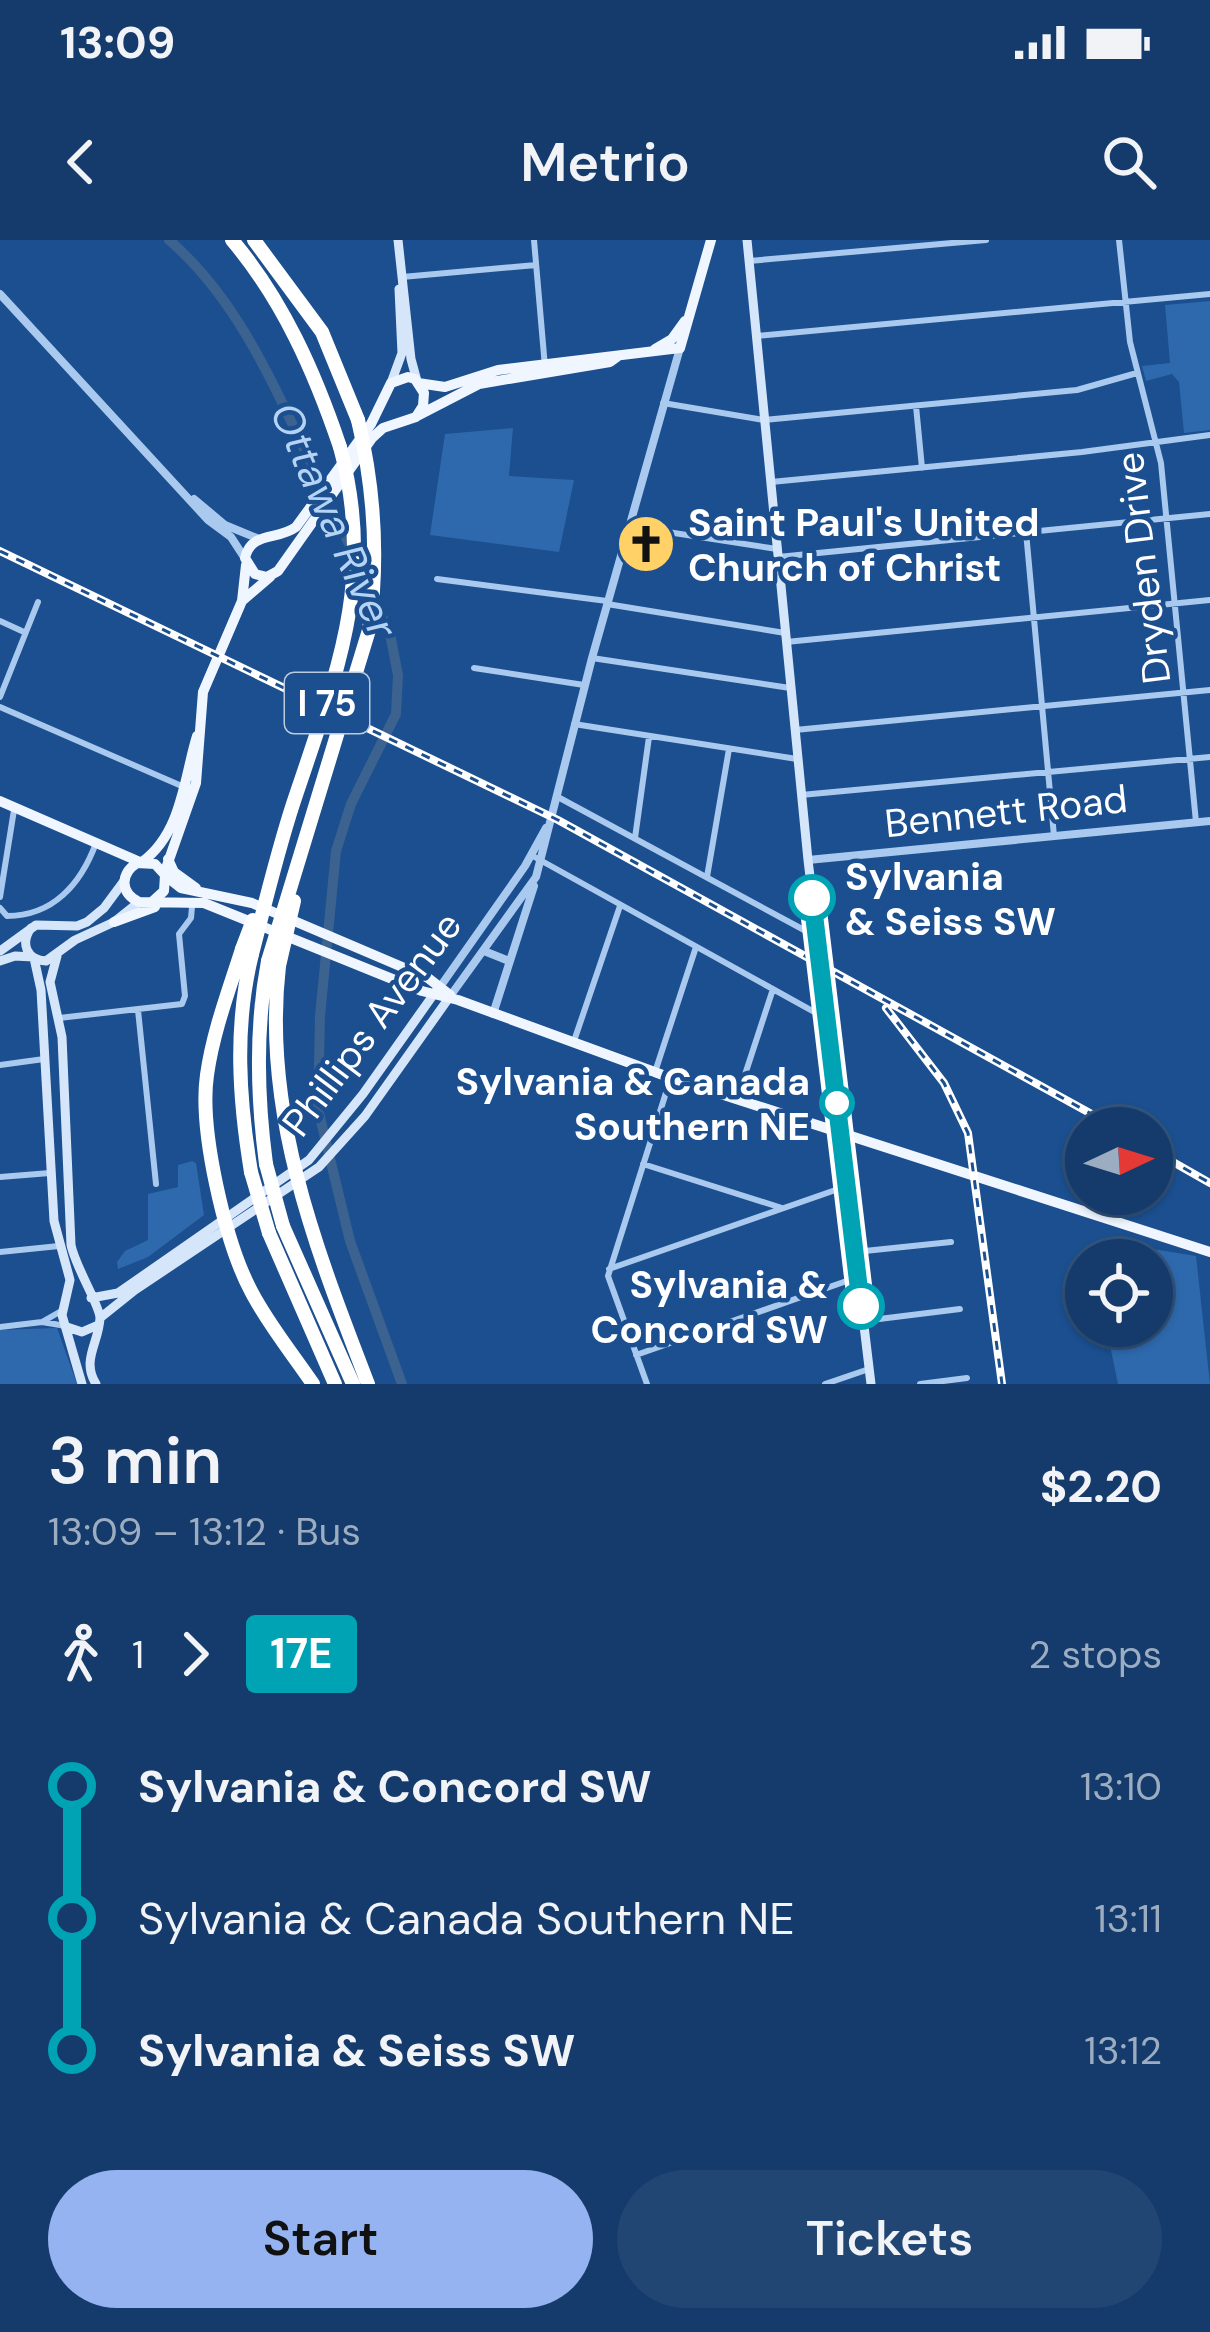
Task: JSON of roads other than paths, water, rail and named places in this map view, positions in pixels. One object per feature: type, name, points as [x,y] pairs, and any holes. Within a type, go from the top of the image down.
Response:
[{"type":"highway","name":"I 75","points":[[232,240],[273,297],[303,352],[340,447],[356,516],[352,599],[338,669],[247,952],[239,1067],[251,1172],[353,1384]]},
{"type":"highway","name":"I 75","points":[[254,240],[322,332],[358,420],[374,507],[375,589],[358,675],[273,963],[258,1032],[259,1114],[276,1229],[335,1384]]},
{"type":"highway","points":[[247,952],[214,1041],[205,1099],[227,1225],[253,1295],[313,1384]]},
{"type":"highway","points":[[273,963],[276,1072],[294,1182],[368,1384]]},
{"type":"main road","points":[[332,486],[376,414],[402,353],[398,240]]},
{"type":"main road","name":"Phillips Avenue","points":[[680,348],[711,240]]},
{"type":"main road","points":[[747,240],[797,759],[871,1384]]},
{"type":"main road","points":[[400,278],[424,401],[411,419]]},
{"type":"main road","points":[[652,352],[674,336],[690,314]]},
{"type":"main road","points":[[388,387],[404,377],[445,387],[482,373],[610,362],[617,356],[680,348]]},
{"type":"main road","points":[[0,962],[12,957],[46,961],[164,891],[167,858],[200,758],[203,692],[242,601],[248,546],[293,530],[379,431],[469,388],[548,368]]},
{"type":"main road","points":[[388,387],[390,415],[411,419]]},
{"type":"main road","points":[[242,601],[278,570],[317,505]]},
{"type":"main road","points":[[262,538],[281,547],[278,570]]},
{"type":"main road","points":[[246,561],[261,577],[278,570]]},
{"type":"main road","points":[[0,951],[31,928],[48,923],[76,926],[104,908],[130,868],[161,845],[190,789]]},
{"type":"main road","points":[[0,801],[108,850],[155,864],[181,888],[252,903],[307,936]]},
{"type":"main road","points":[[108,850],[130,897],[146,902],[194,901],[307,936],[428,978],[437,991],[573,1045],[1210,1252]]},
{"type":"main road","points":[[167,858],[174,872],[199,890]]},
{"type":"main road","points":[[113,922],[144,908],[216,908]]},
{"type":"main road","points":[[48,923],[60,932],[50,982],[59,1018],[71,1245],[99,1322],[88,1360],[96,1384]]},
{"type":"main road","points":[[31,928],[25,941],[40,989],[58,1246],[70,1280],[64,1308],[66,1327],[82,1384]]},
{"type":"main road","name":"Phillips Avenue","points":[[294,1182],[437,991]]},
{"type":"main road","name":"Phillips Avenue","points":[[90,1297],[118,1293],[312,1173],[343,1141],[453,998]]},
{"type":"main road","points":[[53,1193],[62,1199],[69,1191]]},
{"type":"main road","points":[[66,1327],[82,1332],[99,1322],[135,1290],[227,1225]]},
{"type":"main road","points":[[64,1308],[90,1297]]},
{"type":"street","points":[[534,240],[548,368]]},
{"type":"street","points":[[749,261],[986,240]]},
{"type":"street","name":"Dryden Drive","points":[[1119,240],[1137,373],[1157,440],[1196,822]]},
{"type":"street","points":[[400,278],[536,265]]},
{"type":"street","points":[[0,294],[208,520],[234,541],[246,561]]},
{"type":"street","points":[[757,336],[1210,294]]},
{"type":"street","name":"Phillips Avenue","points":[[493,1016],[541,861],[584,685],[680,348]]},
{"type":"street","points":[[663,403],[764,420],[1077,390],[1137,373]]},
{"type":"street","points":[[915,404],[922,468]]},
{"type":"street","points":[[771,482],[1210,435]]},
{"type":"street","points":[[188,495],[225,524],[262,538]]},
{"type":"street","points":[[629,526],[778,553],[1210,514]]},
{"type":"street","points":[[1026,532],[1054,836]]},
{"type":"street","points":[[437,579],[607,603],[786,638],[1210,600]]},
{"type":"street","points":[[0,697],[38,602]]},
{"type":"street","points":[[0,621],[26,633]]},
{"type":"street","points":[[592,658],[791,688]]},
{"type":"street","points":[[474,668],[584,685]]},
{"type":"street","points":[[795,730],[1210,690]]},
{"type":"street","points":[[0,707],[190,789]]},
{"type":"street","points":[[574,724],[797,759]]},
{"type":"street","points":[[635,838],[649,737]]},
{"type":"street","points":[[707,877],[729,749]]},
{"type":"street","points":[[801,794],[1210,757]]},
{"type":"street","points":[[556,796],[817,937]]},
{"type":"street","points":[[0,897],[14,807]]},
{"type":"street","name":"Bennett Road","points":[[808,860],[1210,821]]},
{"type":"street","name":"Phillips Avenue","points":[[437,991],[547,827]]},
{"type":"street","points":[[0,908],[7,916],[16,916],[61,898],[77,883],[96,842]]},
{"type":"street","points":[[531,855],[826,1018]]},
{"type":"street","name":"Phillips Avenue","points":[[453,998],[536,878]]},
{"type":"street","points":[[573,1045],[620,904]]},
{"type":"street","points":[[59,1018],[182,1004],[179,934],[191,918],[192,907]]},
{"type":"street","points":[[496,907],[509,916]]},
{"type":"street","points":[[476,934],[486,948],[509,961]]},
{"type":"street","points":[[655,1072],[696,946]]},
{"type":"street","points":[[737,1099],[773,989]]},
{"type":"street","points":[[138,1010],[156,1184]]},
{"type":"street","points":[[0,1065],[44,1059]]},
{"type":"street","points":[[647,1384],[608,1276],[671,1078]]},
{"type":"street","points":[[643,1164],[782,1208]]},
{"type":"street","points":[[0,1177],[51,1173]]},
{"type":"street","points":[[610,1269],[847,1186]]},
{"type":"street","points":[[855,1252],[952,1242]]},
{"type":"street","points":[[0,1252],[58,1246]]},
{"type":"street","points":[[637,1355],[858,1277]]},
{"type":"street","points":[[42,1322],[64,1308]]},
{"type":"street","points":[[863,1321],[960,1309]]},
{"type":"street","points":[[0,1327],[42,1322],[66,1327]]},
{"type":"street","points":[[825,1384],[869,1369]]},
{"type":"street","points":[[920,1384],[967,1378]]},
{"type":"waterway","name":"Ottawa River","points":[[169,240],[212,285],[263,364],[390,634],[398,675],[396,714],[351,804],[336,851],[320,1016],[318,1109],[350,1241],[402,1384]]},
{"type":"railway","points":[[0,551],[558,820],[1079,1107]]},
{"type":"railway","points":[[886,1008],[944,1083],[968,1133],[1002,1384]]},
{"type":"railway","points":[[1173,1162],[1210,1183]]},
{"type":"place","name":"Saint Paul's United Church of Christ","points":[[646,544]]},
{"type":"place","name":"Sylvania & Seiss SW","points":[[812,898]]},
{"type":"place","name":"Sylvania & Canada Southern NE","points":[[837,1103]]},
{"type":"place","name":"Sylvania & Concord SW","points":[[861,1306]]}]
